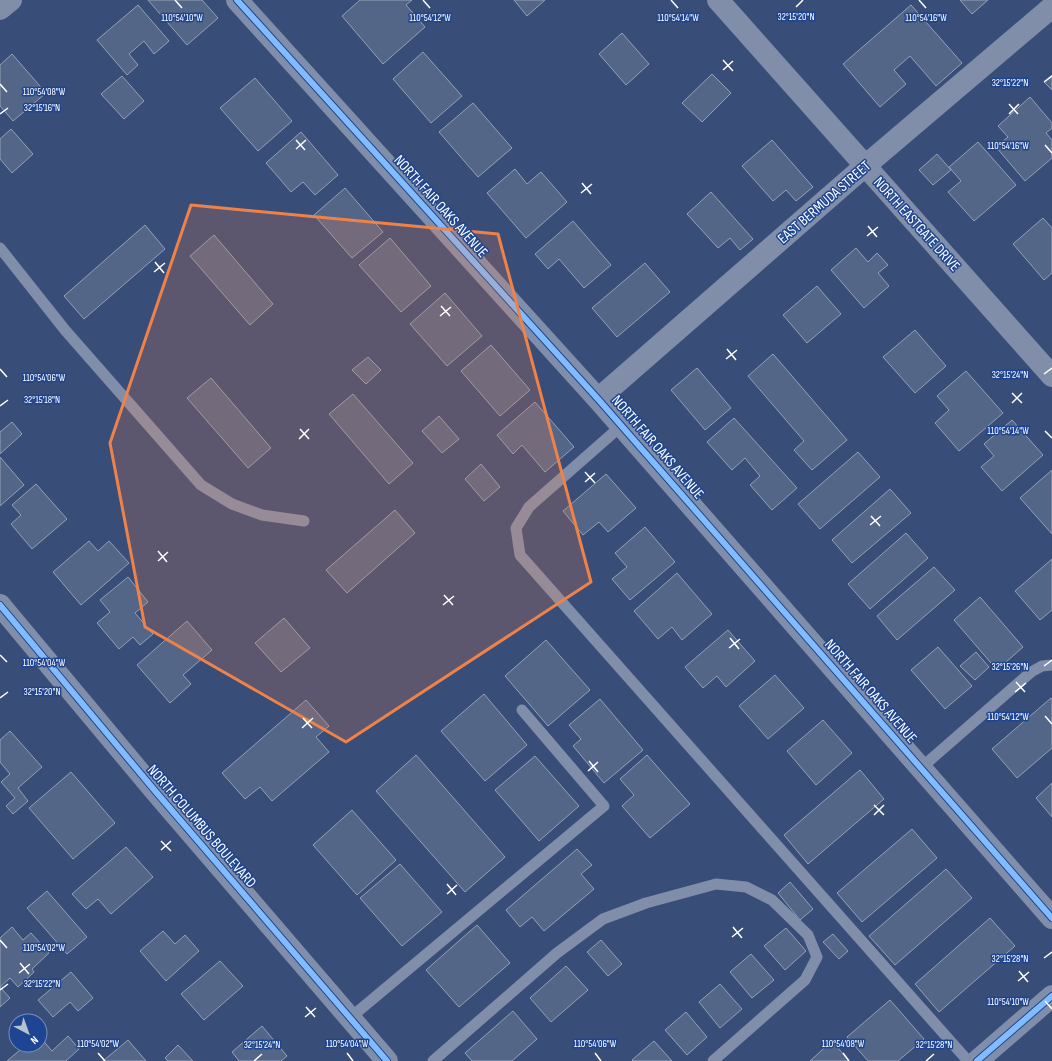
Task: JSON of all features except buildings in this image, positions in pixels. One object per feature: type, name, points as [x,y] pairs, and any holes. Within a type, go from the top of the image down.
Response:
[{"type":"street","points":[[0,9],[10,0]]},
{"type":"street","name":"NORTH FAIR OAKS AVENUE","points":[[237,0],[598,399],[1052,918]]},
{"type":"street","name":"NORTH EASTGATE DRIVE","points":[[718,0],[1052,376]]},
{"type":"street","name":"EAST BERMUDA STREET","points":[[598,399],[865,166],[1052,7]]},
{"type":"street","name":"NORTH COLUMBUS BOULEVARD","points":[[0,605],[156,792],[387,1061]]},
{"type":"street","points":[[977,1061],[1052,996]]},
{"type":"lane","points":[[0,248],[65,330],[201,485],[232,504],[262,515],[304,521]]},
{"type":"lane","points":[[621,426],[529,507],[516,528],[520,555],[968,1061]]},
{"type":"lane","points":[[921,768],[1031,672],[1042,666],[1052,665]]},
{"type":"lane","points":[[350,1018],[604,806],[522,710]]},
{"type":"lane","points":[[434,1061],[557,953],[603,919],[646,903],[716,884],[746,887],[772,900],[808,935],[817,957],[805,980],[713,1061]]},
{"type":"highlighted area","points":[[191,205],[498,234],[591,582],[346,742],[145,627],[110,443]]},
{"type":"cycle path","points":[[237,0],[598,399],[1052,918]]},
{"type":"cycle path","points":[[0,605],[156,792],[387,1061]]},
{"type":"cycle path","points":[[977,1061],[1052,996]]}]
